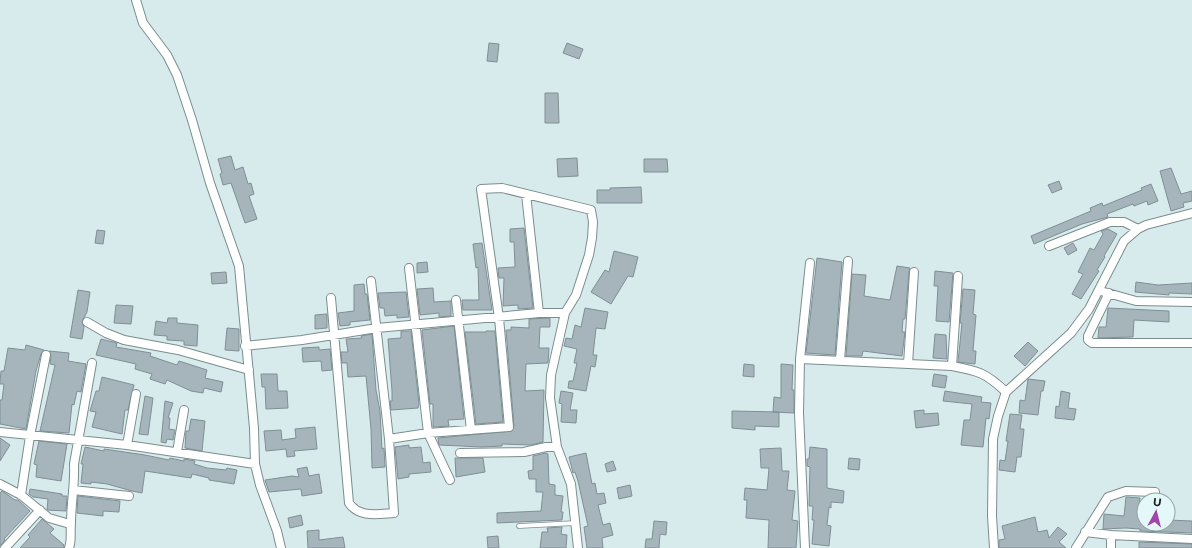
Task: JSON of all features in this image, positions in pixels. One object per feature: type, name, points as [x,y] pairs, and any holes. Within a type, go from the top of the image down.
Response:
[{"type":"street","points":[[136,0],[143,24],[167,55],[177,75],[210,183],[239,266],[245,346],[249,370],[254,428],[255,464],[260,485],[277,531],[280,548]]},
{"type":"street","points":[[388,438],[428,433],[509,427],[499,318],[481,189],[502,188],[591,210],[593,227],[589,255],[576,295],[565,313],[551,374],[550,398],[557,447],[571,484],[578,548]]},
{"type":"street","points":[[526,194],[539,313]]},
{"type":"street","points":[[994,548],[992,516],[993,440],[998,416],[1006,392],[1071,333],[1089,309],[1124,241],[1138,229],[1192,213]]},
{"type":"street","points":[[1049,246],[1110,222],[1124,222],[1138,229]]},
{"type":"street","points":[[840,360],[848,261]]},
{"type":"street","points":[[805,548],[799,413],[800,359],[810,263]]},
{"type":"street","points":[[409,268],[417,326],[428,433],[450,480]]},
{"type":"street","points":[[908,364],[914,272]]},
{"type":"street","points":[[952,366],[958,276]]},
{"type":"street","points":[[331,298],[350,503],[356,511],[376,515],[394,513],[388,438],[371,281]]},
{"type":"street","points":[[1098,290],[1136,301],[1192,302]]},
{"type":"street","points":[[1109,293],[1088,336],[1088,340],[1092,343],[1192,343]]},
{"type":"street","points":[[456,300],[471,430]]},
{"type":"street","points":[[245,346],[302,340],[376,328],[417,326],[458,320],[499,318],[539,313],[565,313]]},
{"type":"street","points":[[87,322],[124,340],[178,350],[249,370]]},
{"type":"street","points":[[21,495],[30,436],[46,356]]},
{"type":"street","points":[[800,359],[952,366],[973,370],[990,377],[1006,392]]},
{"type":"street","points":[[68,548],[71,541],[70,524],[74,464],[92,363]]},
{"type":"street","points":[[127,445],[136,394]]},
{"type":"street","points":[[177,452],[184,410]]},
{"type":"street","points":[[0,432],[127,445],[255,464]]},
{"type":"street","points":[[460,453],[524,452],[546,447],[557,447]]},
{"type":"street","points":[[0,484],[21,495],[50,518],[70,524]]},
{"type":"street","points":[[73,490],[129,496]]},
{"type":"street","points":[[1076,548],[1108,497],[1126,491],[1155,492]]},
{"type":"street","points":[[5,548],[40,510]]},
{"type":"street","points":[[1085,532],[1111,535],[1192,539]]},
{"type":"street","points":[[1111,535],[1111,548]]},
{"type":"lane","points":[[518,526],[576,523]]},
{"type":"building","points":[[489,43],[499,44],[497,62],[487,61]]},
{"type":"building","points":[[567,43],[583,49],[579,59],[563,53]]},
{"type":"building","points":[[545,93],[558,93],[559,123],[545,123]]},
{"type":"building","points":[[231,156],[235,170],[243,167],[248,184],[251,183],[254,194],[249,196],[257,219],[245,223],[231,183],[223,185],[220,174],[222,173],[218,159]]},
{"type":"building","points":[[577,158],[578,176],[558,177],[557,159]]},
{"type":"building","points":[[644,159],[667,159],[668,172],[644,172]]},
{"type":"building","points":[[1171,168],[1181,194],[1192,191],[1192,201],[1183,203],[1184,207],[1171,211],[1160,171]]},
{"type":"building","points":[[1059,181],[1062,189],[1052,193],[1048,185]]},
{"type":"building","points":[[1151,184],[1158,201],[1148,205],[1147,201],[1134,206],[1133,204],[1107,214],[1108,217],[1082,224],[1034,244],[1031,236],[1091,211],[1090,208],[1102,203],[1103,206],[1142,190],[1141,188]]},
{"type":"building","points":[[641,187],[642,203],[597,203],[597,190]]},
{"type":"building","points":[[524,228],[533,308],[518,309],[518,305],[503,306],[504,278],[499,278],[498,268],[515,267],[514,242],[510,242],[510,229]]},
{"type":"building","points":[[1108,229],[1117,234],[1097,270],[1099,271],[1081,299],[1072,294],[1083,274],[1078,272],[1090,248],[1094,250],[1103,234],[1101,231]]},
{"type":"building","points":[[97,230],[105,231],[103,244],[95,243]]},
{"type":"building","points":[[482,243],[492,310],[463,310],[462,300],[479,300],[478,267],[476,268],[473,244]]},
{"type":"building","points":[[1073,243],[1077,250],[1068,255],[1064,248]]},
{"type":"building","points":[[614,251],[638,257],[633,277],[628,276],[611,304],[591,292],[605,270],[609,272]]},
{"type":"building","points":[[817,258],[842,262],[835,355],[806,353]]},
{"type":"building","points":[[427,262],[428,272],[417,273],[417,263]]},
{"type":"building","points":[[897,266],[910,268],[905,319],[903,319],[902,332],[905,332],[902,356],[863,351],[862,356],[846,356],[852,274],[866,275],[864,296],[890,300]]},
{"type":"building","points":[[935,271],[953,273],[949,322],[936,321],[938,286],[934,286]]},
{"type":"building","points":[[226,272],[227,283],[212,284],[211,273]]},
{"type":"building","points":[[1136,282],[1158,285],[1192,283],[1192,294],[1169,293],[1169,295],[1135,292]]},
{"type":"building","points":[[364,284],[365,294],[367,294],[370,320],[350,322],[350,325],[340,326],[338,313],[354,311],[354,285]]},
{"type":"building","points":[[433,288],[434,302],[451,301],[451,316],[439,317],[439,313],[420,315],[417,289]]},
{"type":"building","points":[[963,289],[975,290],[973,314],[976,315],[973,351],[976,351],[975,364],[958,362],[962,323],[960,323]]},
{"type":"building","points":[[78,290],[90,292],[87,312],[82,322],[84,327],[82,339],[70,337]]},
{"type":"building","points":[[406,292],[409,317],[397,318],[397,315],[385,316],[384,308],[380,308],[378,293]]},
{"type":"building","points":[[116,305],[133,306],[131,324],[114,323]]},
{"type":"building","points":[[585,308],[608,312],[605,329],[596,328],[593,355],[597,355],[595,367],[591,366],[586,391],[568,388],[569,381],[573,381],[577,363],[574,363],[577,349],[564,346],[566,338],[572,339],[575,325],[581,327]]},
{"type":"building","points":[[1108,308],[1169,311],[1169,322],[1134,320],[1133,337],[1098,338],[1099,327],[1106,327]]},
{"type":"building","points":[[327,314],[327,328],[315,329],[315,315]]},
{"type":"building","points":[[168,318],[177,318],[177,323],[198,325],[197,346],[184,345],[184,341],[167,340],[167,336],[154,335],[156,321],[167,323]]},
{"type":"building","points":[[550,318],[550,327],[540,327],[539,348],[549,348],[548,363],[526,364],[525,391],[544,390],[543,442],[531,445],[502,444],[502,446],[482,447],[439,445],[438,438],[512,431],[514,426],[506,330],[511,330],[511,327],[529,328],[529,319]]},
{"type":"building","points":[[454,326],[464,419],[448,420],[449,426],[433,427],[433,404],[430,404],[422,330]]},
{"type":"building","points":[[227,328],[239,329],[239,351],[225,350]]},
{"type":"building","points":[[401,331],[411,331],[419,404],[418,408],[391,410],[390,401],[392,401],[392,391],[388,339],[401,338]]},
{"type":"building","points":[[495,331],[503,422],[476,424],[465,332]]},
{"type":"building","points":[[372,334],[376,390],[380,411],[382,449],[384,448],[385,467],[372,468],[371,429],[366,376],[348,377],[347,363],[342,363],[341,352],[348,352],[346,339],[362,338],[361,336]]},
{"type":"building","points":[[935,334],[946,335],[947,359],[933,358]]},
{"type":"building","points":[[101,339],[117,343],[116,347],[151,353],[150,356],[177,365],[179,361],[207,370],[205,378],[223,382],[221,392],[204,388],[203,393],[191,391],[167,380],[165,384],[150,379],[152,374],[135,369],[136,364],[96,355]]},
{"type":"building","points":[[1028,342],[1038,351],[1025,366],[1014,356]]},
{"type":"building","points":[[26,345],[44,350],[41,354],[36,371],[26,429],[0,424],[0,400],[2,400],[4,384],[0,384],[0,382],[1,371],[4,371],[8,348],[25,350]]},
{"type":"building","points":[[319,347],[319,350],[330,349],[332,370],[322,371],[321,361],[303,362],[302,348]]},
{"type":"building","points":[[49,351],[69,353],[68,361],[86,364],[81,392],[77,391],[74,405],[72,404],[69,433],[40,431],[55,365],[50,364],[51,356]]},
{"type":"building","points":[[744,364],[754,365],[754,377],[743,376]]},
{"type":"building","points":[[781,364],[793,365],[792,390],[794,390],[794,413],[773,412],[774,397],[781,398]]},
{"type":"building","points":[[261,374],[277,374],[278,391],[287,391],[288,408],[266,409],[265,387],[262,387]]},
{"type":"building","points":[[934,374],[947,376],[945,388],[932,386]]},
{"type":"building","points":[[102,377],[134,385],[128,410],[125,410],[122,434],[92,427],[96,412],[90,411],[96,391],[99,391]]},
{"type":"building","points":[[1028,379],[1045,381],[1043,391],[1041,391],[1038,415],[1019,413],[1020,400],[1025,401]]},
{"type":"building","points":[[561,391],[573,393],[570,410],[577,410],[576,423],[561,422],[562,404],[559,403]]},
{"type":"building","points":[[945,391],[982,397],[981,402],[991,403],[989,419],[986,418],[983,447],[961,445],[964,420],[970,420],[972,404],[943,401]]},
{"type":"building","points":[[1061,391],[1070,393],[1068,408],[1076,409],[1074,420],[1055,418],[1056,406],[1059,407]]},
{"type":"building","points":[[145,396],[153,398],[148,435],[139,434]]},
{"type":"building","points":[[165,401],[173,403],[168,418],[170,418],[169,429],[175,430],[173,440],[167,439],[166,443],[161,442]]},
{"type":"building","points":[[924,410],[924,414],[938,413],[939,425],[916,428],[914,411]]},
{"type":"building","points":[[732,411],[779,412],[779,427],[755,426],[755,430],[732,428]]},
{"type":"building","points":[[1010,414],[1022,415],[1020,429],[1024,429],[1021,457],[1017,457],[1015,472],[999,470],[1000,460],[1005,461]]},
{"type":"building","points":[[191,419],[205,421],[202,451],[185,448],[186,431],[189,431]]},
{"type":"building","points":[[315,427],[317,449],[294,451],[295,456],[287,457],[286,449],[266,451],[264,431],[281,430],[282,440],[296,438],[295,429]]},
{"type":"building","points":[[0,438],[10,445],[0,461]]},
{"type":"building","points":[[39,441],[67,444],[61,481],[36,477],[37,465],[34,464]]},
{"type":"building","points":[[409,445],[409,448],[421,447],[423,463],[430,462],[431,472],[409,474],[409,477],[398,479],[395,447]]},
{"type":"building","points":[[85,447],[104,451],[104,449],[145,455],[169,460],[170,458],[184,461],[184,459],[195,461],[194,464],[207,468],[226,470],[227,468],[237,470],[234,484],[209,480],[209,478],[192,474],[191,478],[145,471],[142,493],[107,484],[91,482],[91,484],[81,483],[83,464],[81,464]]},
{"type":"building","points":[[810,447],[827,449],[827,488],[844,491],[843,503],[831,502],[831,508],[829,507],[827,525],[831,526],[829,546],[812,544],[814,520],[812,520],[813,506],[809,506],[810,467],[807,466]]},
{"type":"building","points":[[781,448],[782,471],[789,471],[787,490],[795,491],[792,520],[798,521],[796,548],[768,548],[769,520],[746,518],[747,500],[744,500],[745,488],[767,490],[769,468],[761,468],[760,449]]},
{"type":"building","points":[[546,453],[548,454],[549,484],[555,485],[555,495],[563,496],[561,512],[563,512],[562,520],[497,523],[497,513],[541,511],[543,492],[536,492],[536,479],[529,479],[528,471],[533,470],[533,456]]},
{"type":"building","points":[[586,453],[592,484],[595,483],[597,494],[604,493],[606,503],[598,505],[603,525],[610,523],[613,535],[602,538],[603,548],[587,548],[584,527],[588,526],[578,481],[575,472],[573,473],[569,457]]},
{"type":"building","points":[[455,458],[483,458],[485,472],[456,477]]},
{"type":"building","points":[[849,458],[860,459],[859,470],[848,469]]},
{"type":"building","points":[[613,461],[616,470],[607,472],[605,464]]},
{"type":"building","points":[[307,467],[309,476],[319,474],[322,493],[302,496],[301,489],[269,492],[265,480],[292,476],[299,477],[297,469]]},
{"type":"building","points":[[630,485],[632,496],[619,499],[617,488]]},
{"type":"building","points":[[30,489],[67,496],[66,511],[47,510],[48,499],[33,497],[29,494]]},
{"type":"building","points":[[2,491],[15,500],[18,500],[30,511],[4,539],[5,540],[0,546],[0,493]]},
{"type":"building","points":[[78,496],[120,501],[119,512],[103,511],[103,516],[77,513]]},
{"type":"building","points":[[1126,497],[1136,498],[1136,529],[1103,529],[1104,514],[1124,516]]},
{"type":"building","points":[[301,515],[303,525],[290,528],[288,518]]},
{"type":"building","points":[[1035,517],[1038,532],[1047,530],[1049,538],[1058,527],[1067,534],[1059,542],[1066,548],[999,548],[999,540],[1005,539],[1002,526]]},
{"type":"building","points":[[42,519],[54,529],[50,533],[64,545],[64,548],[20,548],[30,537],[28,535]]},
{"type":"building","points":[[1176,520],[1192,521],[1192,533],[1166,532],[1176,532]]},
{"type":"building","points":[[654,521],[667,522],[666,535],[660,534],[659,548],[645,548],[646,539],[652,539]]},
{"type":"building","points":[[562,527],[561,534],[567,535],[566,548],[540,548],[542,532],[548,532],[547,528]]},
{"type":"building","points":[[319,530],[319,540],[343,537],[345,548],[308,548],[307,531]]},
{"type":"building","points":[[498,536],[499,548],[488,548],[487,537]]},
{"type":"building","points":[[1139,542],[1192,544],[1192,548],[1139,548]]}]
